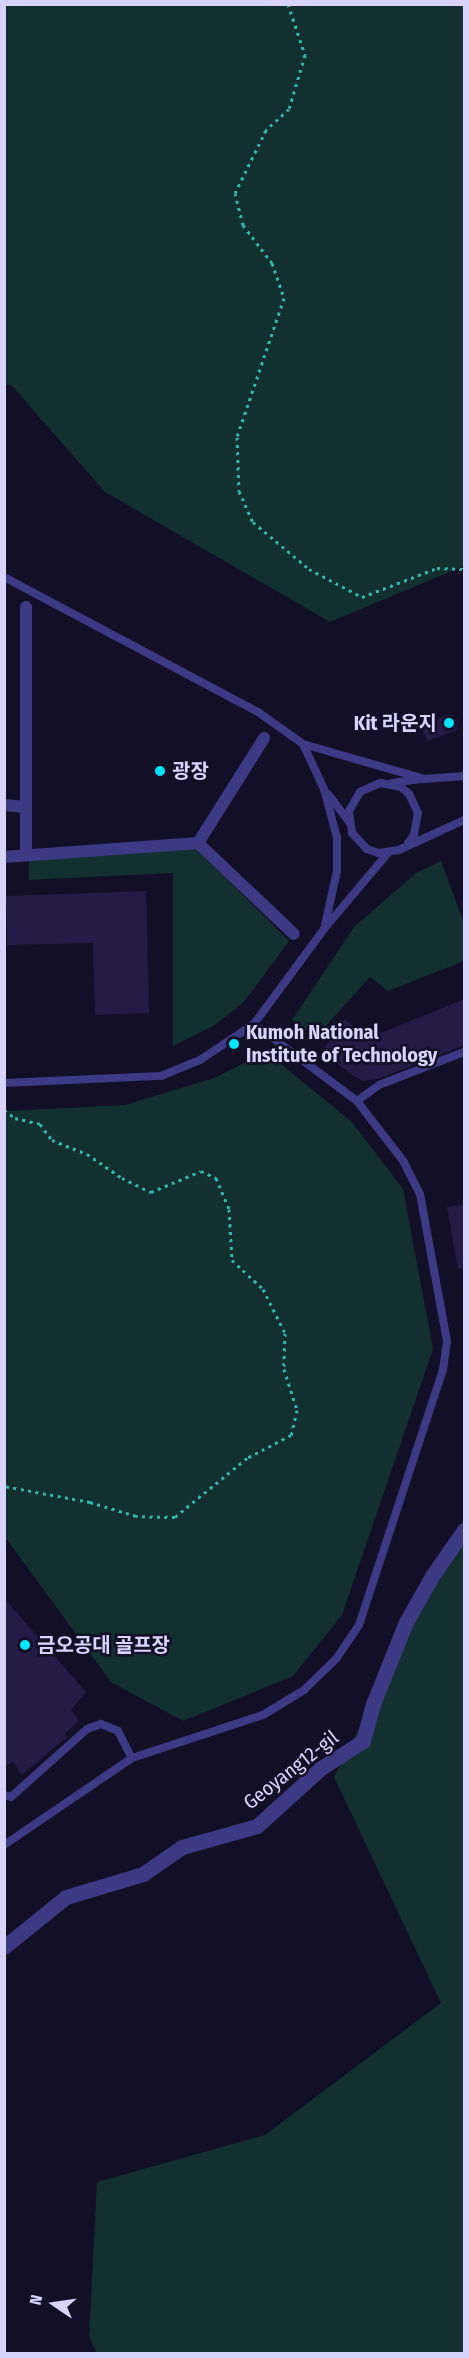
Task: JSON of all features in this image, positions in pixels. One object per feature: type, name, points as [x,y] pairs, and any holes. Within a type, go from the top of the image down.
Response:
[{"type":"street","points":[[26,607],[26,853]]},
{"type":"street","points":[[198,843],[264,738]]},
{"type":"street","points":[[4,805],[26,807]]},
{"type":"street","points":[[4,857],[26,853],[198,843],[294,934]]},
{"type":"street","name":"Geoyang12-gil","points":[[4,1947],[66,1897],[142,1874],[182,1847],[257,1826],[321,1768],[363,1741],[373,1704],[406,1622],[432,1576],[465,1530]]},
{"type":"lane","points":[[4,578],[258,712],[303,744],[424,779]]},
{"type":"lane","points":[[303,744],[324,789],[337,838],[337,871],[324,928]]},
{"type":"lane","points":[[349,822],[349,811],[360,792],[369,786],[465,776]]},
{"type":"lane","points":[[390,783],[409,794],[418,813],[414,834],[408,843]]},
{"type":"lane","points":[[324,789],[349,822],[358,842],[367,849],[388,853]]},
{"type":"lane","points":[[4,1083],[160,1076],[200,1060],[254,1024],[324,928],[388,853],[465,820]]},
{"type":"lane","points":[[4,1845],[132,1758],[263,1715],[304,1690],[336,1659],[359,1625],[443,1370],[447,1341],[420,1194],[390,1141],[357,1101],[254,1024]]},
{"type":"lane","points":[[357,1101],[379,1085],[465,1052]]},
{"type":"lane","points":[[4,1796],[11,1797],[87,1729],[101,1724],[118,1731],[132,1758]]},
{"type":"path","points":[[289,5],[305,55],[289,109],[266,130],[235,193],[243,225],[272,263],[284,298],[237,437],[239,491],[253,522],[309,569],[362,597],[437,568],[465,569]]},
{"type":"path","points":[[4,1110],[15,1118],[40,1125],[52,1140],[87,1154],[122,1178],[151,1192],[201,1171],[216,1178],[230,1209],[232,1260],[263,1289],[285,1333],[284,1369],[297,1410],[291,1435],[247,1458],[176,1517],[136,1516],[90,1502],[4,1486]]},
{"type":"green space","points":[[5,4],[464,5],[464,566],[330,622],[105,492],[12,386],[5,384]]},
{"type":"green space","points":[[197,849],[289,941],[244,1002],[215,1025],[173,1046],[173,873],[29,880],[29,854]]},
{"type":"green space","points":[[441,861],[464,923],[464,961],[388,991],[370,977],[316,1037],[292,1020],[354,927],[416,873]]},
{"type":"green space","points":[[266,1052],[352,1122],[403,1189],[433,1349],[342,1615],[293,1676],[183,1721],[111,1682],[5,1537],[5,1111],[125,1105],[214,1078]]},
{"type":"green space","points":[[464,1524],[464,2353],[97,2354],[89,2336],[97,2182],[265,2135],[441,2003],[334,1777]]},
{"type":"building","points":[[446,714],[458,720],[457,730],[427,741],[423,730]]},
{"type":"building","points":[[146,891],[149,1013],[95,1015],[93,943],[7,945],[6,896]]},
{"type":"building","points":[[465,999],[465,1045],[378,1079],[362,1081],[321,1053],[344,1019],[371,1037]]},
{"type":"building","points":[[465,1204],[465,1268],[458,1269],[447,1207]]},
{"type":"building","name":"금오공대 골프장","points":[[4,1598],[86,1692],[71,1710],[79,1721],[65,1733],[67,1737],[22,1775],[13,1762],[4,1767]]},
{"type":"place","name":"Kit 라운지","points":[[449,723]]},
{"type":"place","name":"광장","points":[[160,771]]},
{"type":"place","name":"Kumoh National Institute of Technology","points":[[234,1044]]},
{"type":"place","name":"금오공대 골프장","points":[[25,1645]]}]
